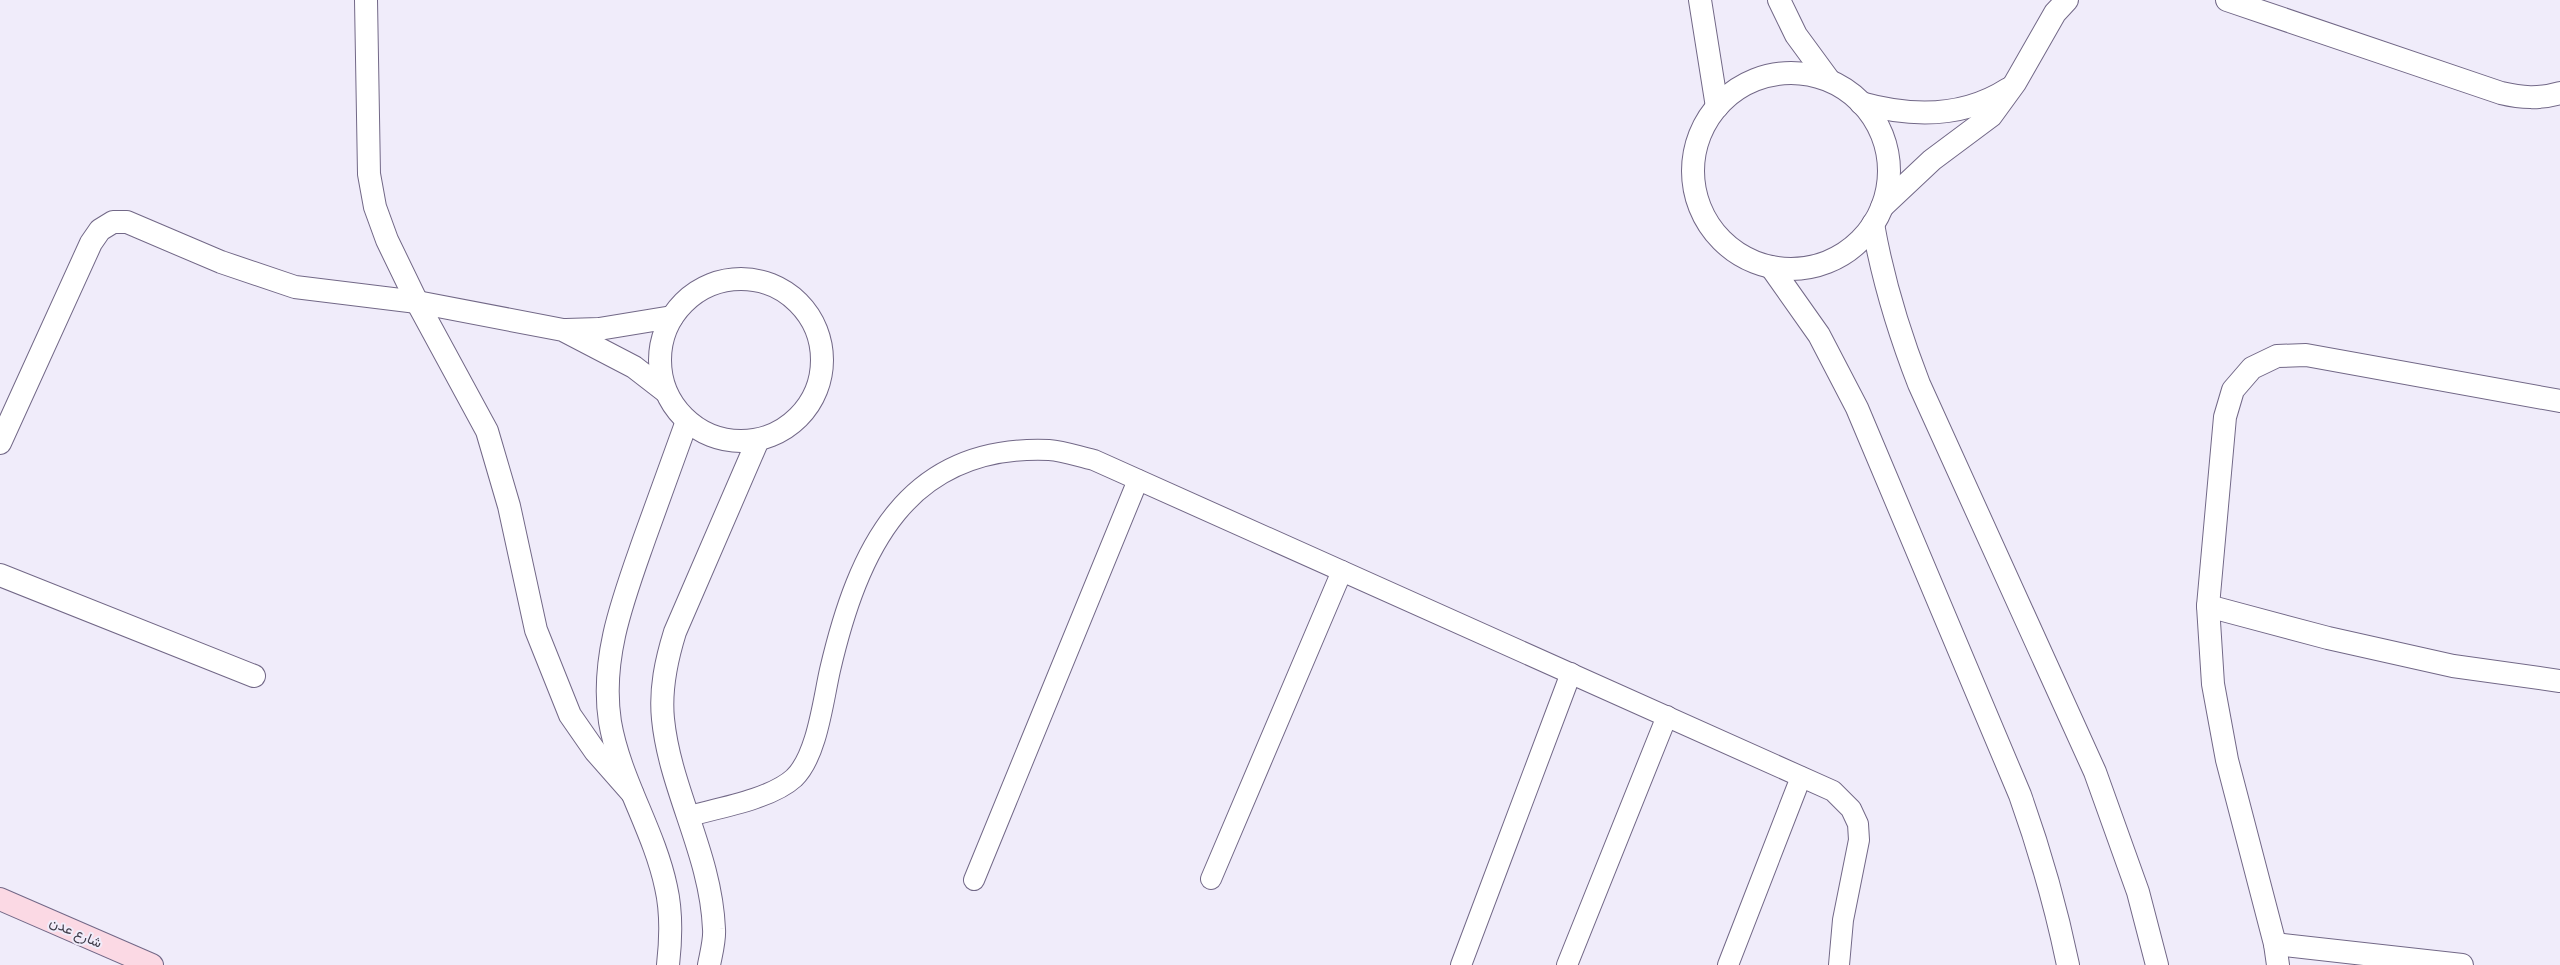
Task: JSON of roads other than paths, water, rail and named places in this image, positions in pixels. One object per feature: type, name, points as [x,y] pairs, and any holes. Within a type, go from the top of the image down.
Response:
[{"type":"street","points":[[366,0],[369,174],[375,207],[387,240],[417,302],[487,431],[509,506],[536,630],[570,715],[595,751],[632,793]]},
{"type":"street","points":[[1700,0],[1716,107]]},
{"type":"street","points":[[1779,0],[1796,35],[1829,80]]},
{"type":"street","points":[[2227,0],[2501,93],[2523,98],[2546,97],[2560,93]]},
{"type":"street","points":[[2057,4],[2015,83],[1991,116],[1932,160],[1878,215],[1861,239],[1846,252],[1829,261],[1804,268],[1771,267],[1752,261],[1735,252],[1718,237],[1704,217],[1696,195],[1693,172],[1695,149],[1703,127],[1716,107],[1735,90],[1756,79],[1780,73],[1805,73],[1829,80],[1849,92],[1861,102],[1879,126],[1886,148],[1889,168],[1878,215],[1883,278],[1899,332],[1919,384],[2095,772],[2138,892],[2157,965]]},
{"type":"street","points":[[1861,102],[1885,110],[1934,113],[1953,111],[1979,104],[2015,83]]},
{"type":"street","points":[[0,443],[91,243],[100,230],[112,222],[127,222],[143,227],[221,262],[296,287],[417,302],[563,330],[599,329],[672,317]]},
{"type":"street","points":[[1771,267],[1819,334],[1857,408],[2020,795],[2039,849],[2057,911],[2068,965]]},
{"type":"street","points":[[730,279],[754,279],[777,286],[797,299],[812,319],[822,343],[822,370],[815,394],[801,415],[782,431],[758,440],[732,442],[708,435],[687,421],[674,407],[665,391],[660,360],[662,341],[672,317],[692,296],[708,286],[730,279]]},
{"type":"street","points":[[563,330],[634,367],[665,391]]},
{"type":"street","points":[[2462,965],[2276,955],[2228,760],[2213,684],[2208,606],[2225,417],[2233,390],[2252,368],[2277,356],[2306,356],[2560,401]]},
{"type":"street","points":[[668,965],[671,925],[667,888],[659,861],[618,758],[610,721],[608,684],[611,647],[619,610],[687,421]]},
{"type":"street","points":[[709,965],[715,930],[709,889],[702,856],[668,748],[663,719],[663,690],[666,660],[675,632],[758,440]]},
{"type":"street","points":[[0,575],[254,676]]},
{"type":"street","points":[[2208,606],[2328,638],[2453,666],[2560,681]]},
{"type":"street","name":"شارع عدن","points":[[0,898],[152,965]]},
{"type":"lane","points":[[689,816],[770,792],[794,778],[809,754],[838,637],[855,584],[875,544],[899,509],[922,485],[961,463],[1006,452],[1050,450],[1094,460],[1833,791],[1843,799],[1851,809],[1858,824],[1859,840],[1843,920],[1839,965]]},
{"type":"lane","points":[[974,880],[1138,480]]},
{"type":"lane","points":[[1211,879],[1342,571]]},
{"type":"lane","points":[[1461,965],[1571,673]]},
{"type":"lane","points":[[1567,965],[1667,716]]},
{"type":"lane","points":[[1728,965],[1801,777]]}]
